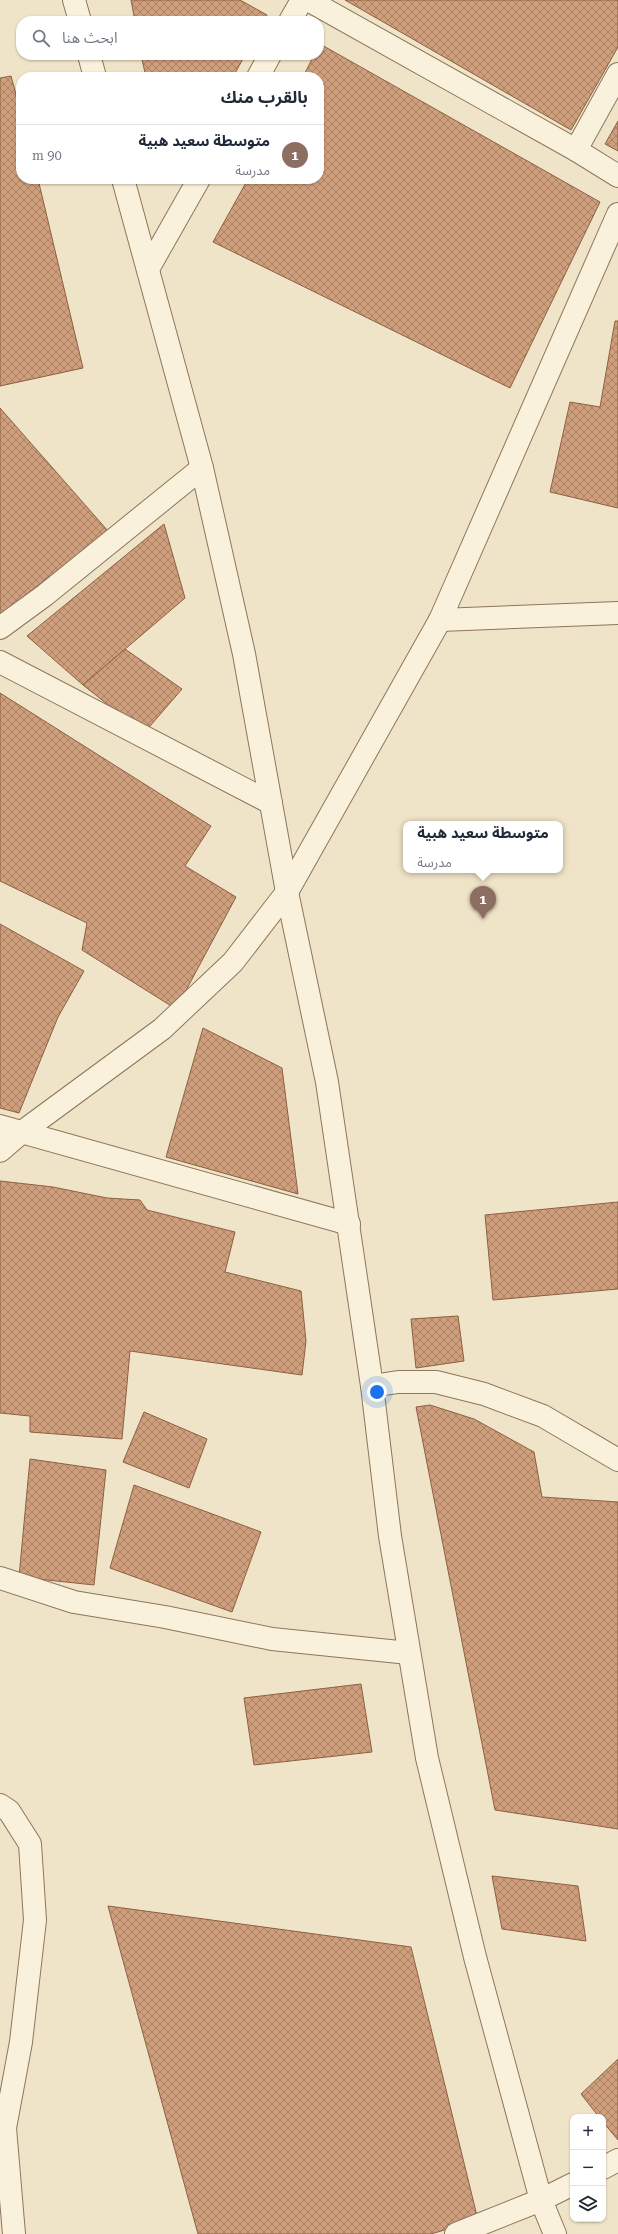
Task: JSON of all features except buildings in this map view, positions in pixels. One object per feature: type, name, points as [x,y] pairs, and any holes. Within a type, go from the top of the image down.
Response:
[{"type":"street","points":[[74,0],[79,16]]},
{"type":"street","points":[[293,16],[302,0]]},
{"type":"street","points":[[308,0],[576,150],[618,176]]},
{"type":"street","points":[[90,60],[94,72]]},
{"type":"street","points":[[261,72],[267,60]]},
{"type":"street","points":[[576,150],[618,74]]},
{"type":"street","points":[[124,184],[202,468],[244,654],[286,892],[327,1082],[372,1386],[390,1536],[426,1758],[475,1957],[541,2200],[555,2234]]},
{"type":"street","points":[[148,269],[196,184]]},
{"type":"street","points":[[0,1151],[22,1132],[162,1030],[233,962],[286,892],[440,620],[618,214]]},
{"type":"street","points":[[0,628],[45,595],[202,468]]},
{"type":"street","points":[[440,620],[618,613]]},
{"type":"street","points":[[0,662],[271,803]]},
{"type":"street","points":[[0,1126],[349,1224]]},
{"type":"street","points":[[372,1386],[398,1382],[436,1382],[484,1394],[543,1416],[618,1460]]},
{"type":"street","points":[[0,1578],[74,1602],[165,1617],[272,1639],[409,1653]]},
{"type":"street","points":[[0,1805],[9,1810],[30,1844],[35,1920],[21,2042],[5,2128],[14,2234]]},
{"type":"street","points":[[606,2166],[618,2160]]},
{"type":"street","points":[[456,2234],[541,2200],[570,2186]]},
{"type":"place","name":"متوسطة سعيد هبية","points":[[483,919]]}]
